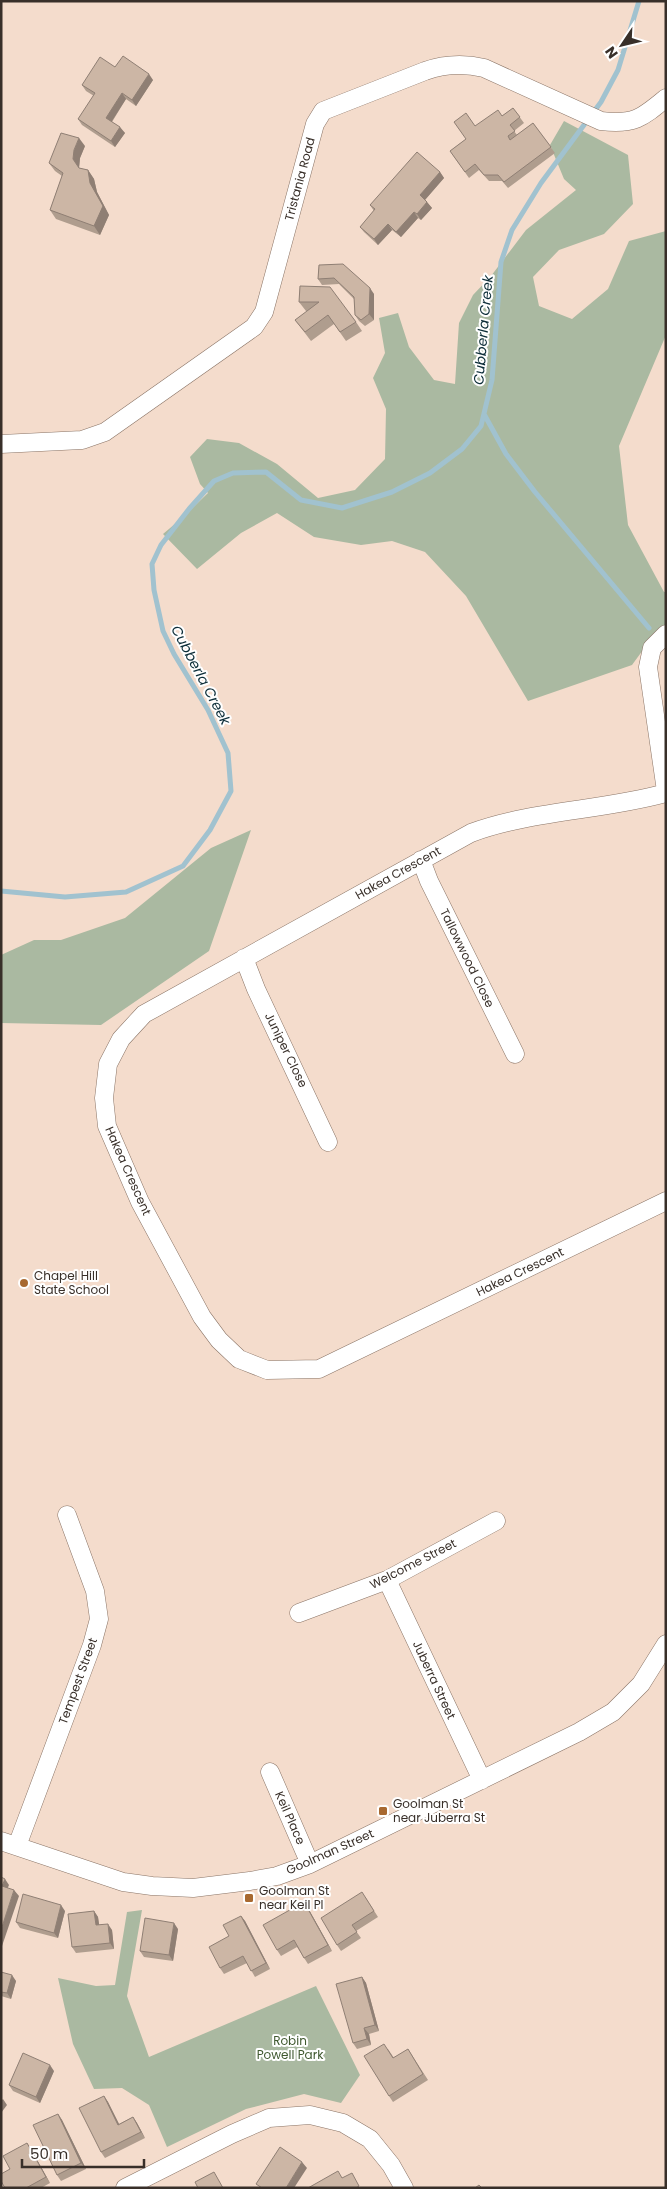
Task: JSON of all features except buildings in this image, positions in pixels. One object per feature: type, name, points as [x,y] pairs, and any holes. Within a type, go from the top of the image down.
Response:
[{"type":"street","name":"Tristania Road","points":[[1,444],[82,440],[105,432],[254,327],[264,312],[315,124],[323,111],[425,71],[440,66],[456,64],[484,68],[602,121],[618,123],[642,118],[666,98]]},
{"type":"street","points":[[665,634],[652,648],[648,667],[666,792]]},
{"type":"street","name":"Hakea Crescent","points":[[666,792],[636,801],[501,822],[471,833],[421,860],[144,1014],[121,1039],[108,1064],[104,1098],[106,1126],[140,1202],[202,1317],[218,1340],[239,1359],[267,1370],[319,1369],[666,1201]]},
{"type":"street","name":"Tallowwood Close","points":[[421,860],[429,881],[515,1054]]},
{"type":"street","name":"Juniper Close","points":[[244,958],[256,988],[328,1142]]},
{"type":"street","name":"Tempest Street","points":[[9,1844],[89,1654],[99,1619],[95,1591],[67,1514]]},
{"type":"street","name":"Welcome Street","points":[[299,1614],[387,1580],[496,1521]]},
{"type":"street","name":"Juberra Street","points":[[387,1580],[482,1780]]},
{"type":"street","name":"Goolman Street","points":[[9,1844],[123,1882],[152,1886],[193,1888],[277,1876],[310,1864],[579,1732],[613,1712],[641,1684],[666,1644]]},
{"type":"street","name":"Keil Place","points":[[270,1772],[310,1864]]},
{"type":"street","points":[[125,2188],[232,2134],[269,2118],[310,2115],[343,2123],[370,2139],[391,2165],[404,2188]]},
{"type":"green space","points":[[564,121],[628,155],[633,204],[604,234],[559,250],[533,277],[539,306],[572,319],[608,289],[629,241],[666,231],[666,335],[619,446],[628,525],[664,592],[666,592],[666,625],[659,628],[632,665],[528,701],[466,596],[425,552],[392,541],[361,545],[314,537],[277,513],[241,533],[197,569],[163,534],[208,493],[200,484],[190,457],[207,439],[239,443],[277,464],[318,498],[355,490],[385,459],[386,409],[373,378],[385,353],[379,318],[398,313],[409,347],[434,380],[455,384],[459,323],[473,295],[491,276],[526,230],[576,190],[564,179],[550,145]]},
{"type":"green space","points":[[251,830],[209,951],[101,1025],[1,1023],[1,955],[34,940],[61,940],[125,918],[211,848]]},
{"type":"green space","name":"Robin Powell Park","points":[[142,1910],[127,1996],[149,2057],[316,1986],[360,2075],[341,2103],[304,2094],[246,2109],[167,2147],[149,2105],[122,2088],[94,2089],[73,2044],[58,1978],[96,1986],[115,1985],[127,1912]]},
{"type":"waterway","name":"Cubberla Creek","points":[[1,891],[65,897],[126,892],[183,866],[210,830],[231,791],[228,753],[208,710],[174,654],[163,631],[154,590],[152,564],[161,545],[214,481],[233,473],[266,472],[301,500],[342,508],[392,492],[430,473],[462,449],[481,426],[492,380],[501,262],[512,230],[541,183],[601,102],[618,70],[639,1]]},
{"type":"waterway","points":[[484,414],[506,454],[535,492],[649,628]]},
{"type":"place","name":"Chapel Hill State School","points":[[24,1283]]},
{"type":"place","name":"Goolman St near Juberra St","points":[[383,1811]]},
{"type":"place","name":"Goolman St near Keil Pl","points":[[249,1898]]}]
